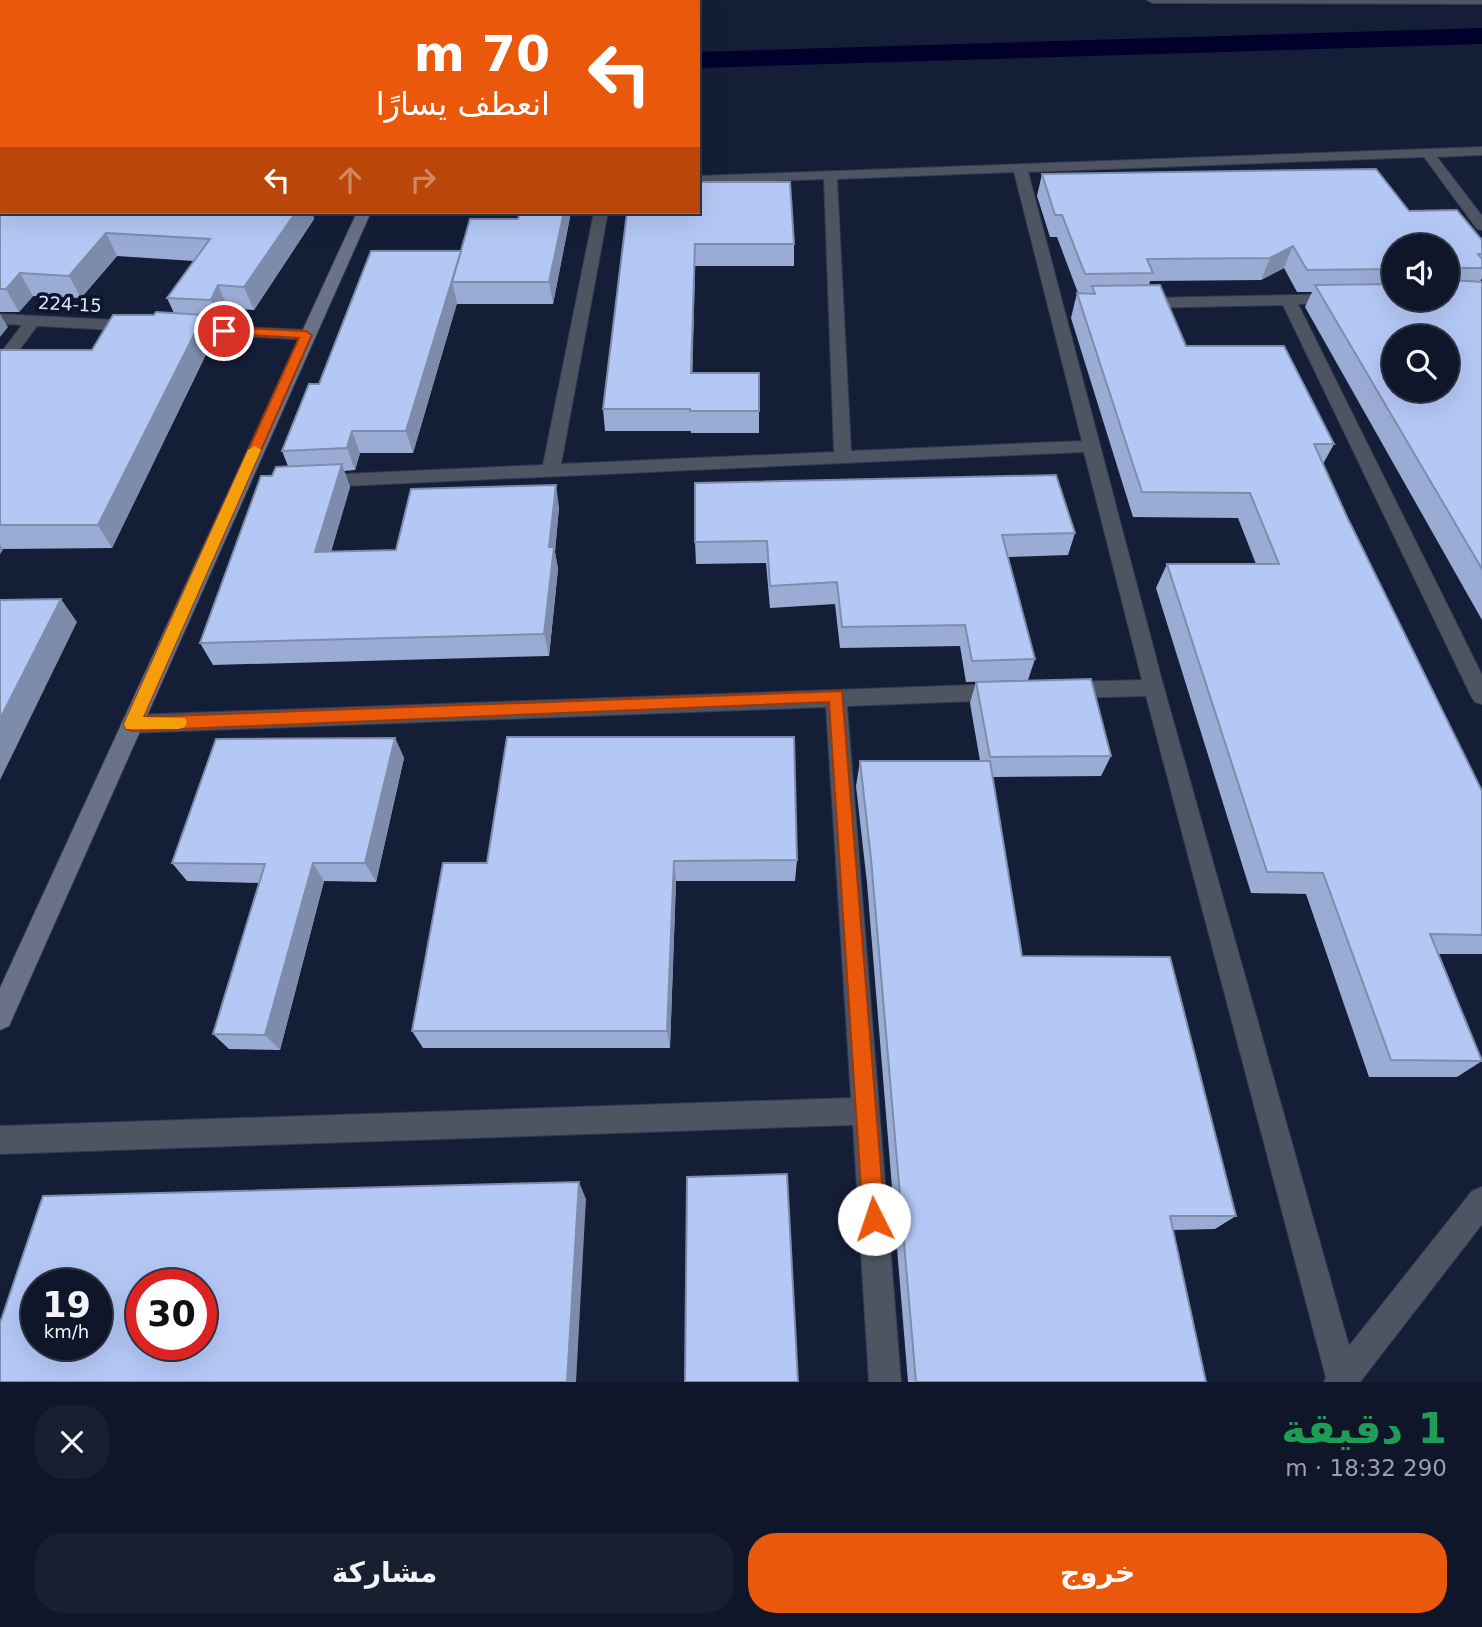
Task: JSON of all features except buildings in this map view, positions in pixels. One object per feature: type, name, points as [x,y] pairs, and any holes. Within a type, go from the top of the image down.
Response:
[{"type":"street","points":[[1152,0],[1482,1]]},
{"type":"street","points":[[700,180],[1482,151]]},
{"type":"street","points":[[1429,153],[1482,226]]},
{"type":"street","points":[[1020,168],[1062,304],[1092,446],[1154,688],[1341,1380]]},
{"type":"street","points":[[830,175],[843,457]]},
{"type":"street","points":[[0,1017],[306,335],[363,214]]},
{"type":"street","points":[[551,471],[601,214]]},
{"type":"street","points":[[1124,303],[1382,298]]},
{"type":"street","points":[[1288,300],[1482,696]]},
{"type":"street","name":"224-15","points":[[0,319],[306,335]]},
{"type":"street","points":[[0,365],[33,321]]},
{"type":"street","points":[[307,482],[1092,446]]},
{"type":"street","points":[[239,484],[266,483]]},
{"type":"street","points":[[1044,691],[1154,688]]},
{"type":"street","points":[[132,724],[1016,691]]},
{"type":"street","points":[[836,696],[885,1382]]},
{"type":"street","points":[[0,1140],[866,1111]]},
{"type":"street","points":[[1341,1380],[1482,1201]]},
{"type":"waterway","points":[[700,60],[1482,36]]},
{"type":"slow traffic","points":[[179,722],[132,724],[255,450]]},
{"type":"route","points":[[224,331],[306,335],[132,724],[836,696],[874,1219]]}]
